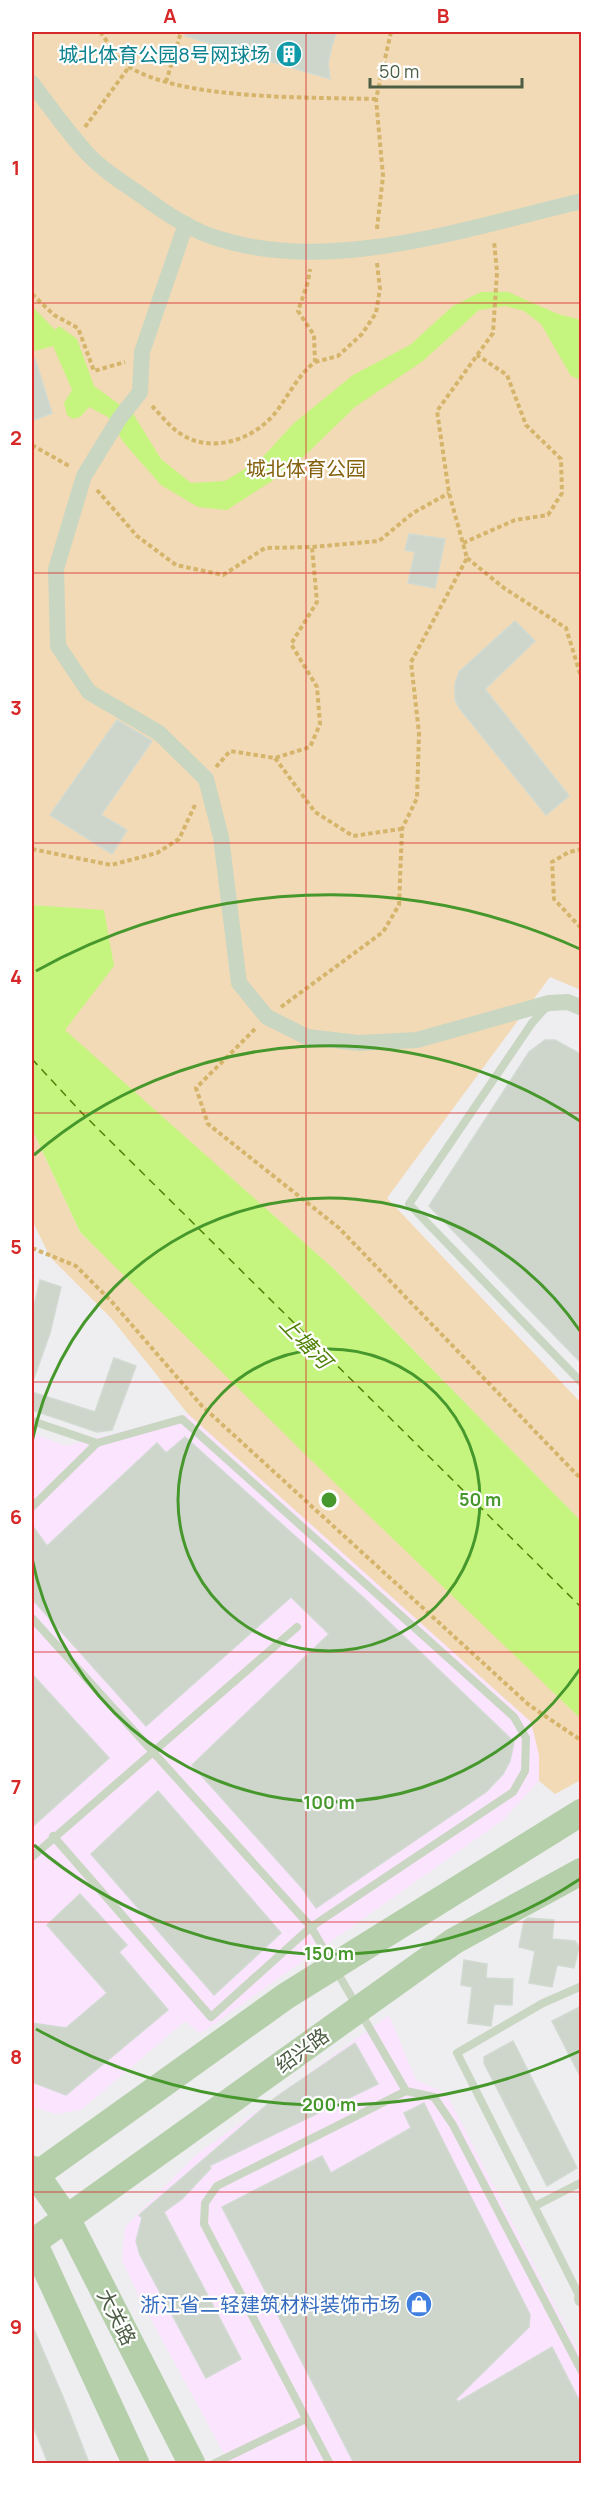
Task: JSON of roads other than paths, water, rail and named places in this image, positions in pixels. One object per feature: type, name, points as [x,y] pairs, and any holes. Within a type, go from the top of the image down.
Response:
[{"type":"main road","points":[[33,2174],[286,1996],[582,1812]]},
{"type":"main road","name":"绍兴路","points":[[32,2241],[68,2219],[454,1941],[582,1871]]},
{"type":"main road","name":"大关路","points":[[33,2174],[68,2219],[192,2463]]},
{"type":"main road","points":[[32,2241],[136,2463]]},
{"type":"street","points":[[32,83],[86,152],[125,184],[169,216],[208,235],[245,245],[288,251],[374,248],[582,201]]},
{"type":"street","points":[[186,224],[142,352],[140,392],[119,419],[84,476],[56,569],[58,646],[89,692],[159,733],[206,779],[221,837],[239,983],[267,1017],[307,1037],[359,1043],[417,1040],[549,1003],[568,1002],[582,1008]]},
{"type":"lane","points":[[549,1003],[532,1023],[410,1204],[582,1383]]},
{"type":"lane","points":[[32,1507],[97,1443],[182,1419],[514,1717],[526,1738],[525,1771],[513,1792],[311,1927],[211,2017],[53,1836]]},
{"type":"lane","points":[[32,1420],[97,1443]]},
{"type":"lane","points":[[32,1618],[311,1927],[406,2091]]},
{"type":"lane","points":[[32,1857],[53,1836],[153,1753],[297,1627]]},
{"type":"lane","points":[[581,2299],[457,2053],[543,2003],[582,1986]]},
{"type":"lane","points":[[330,2463],[204,2224],[205,2203],[217,2186],[406,2091],[434,2097],[453,2125],[582,2372]]},
{"type":"lane","points":[[535,2206],[582,2182]]},
{"type":"lane","points":[[213,2463],[306,2419]]},
{"type":"water","points":[[481,292],[508,292],[558,314],[581,320],[581,380],[571,376],[541,324],[524,311],[505,306],[479,310],[423,361],[355,407],[292,468],[227,510],[198,507],[161,485],[124,443],[108,417],[89,407],[80,417],[73,419],[67,415],[64,403],[72,390],[53,346],[35,351],[32,342],[32,306],[55,330],[59,326],[77,339],[94,386],[134,415],[161,459],[191,483],[225,481],[261,459],[294,423],[353,375],[410,345],[453,306]]},
{"type":"water","name":"上塘河","points":[[32,905],[104,910],[114,966],[65,1030],[334,1269],[581,1521],[581,1719],[314,1463],[80,1232],[32,1129]]},
{"type":"place","name":"城北体育公园8号网球场","points":[[289,54]]},
{"type":"place","name":"浙江省二轻建筑材料装饰市场","points":[[419,2304]]},
{"type":"park label","name":"城北体育公园","points":[[306,468]]}]
